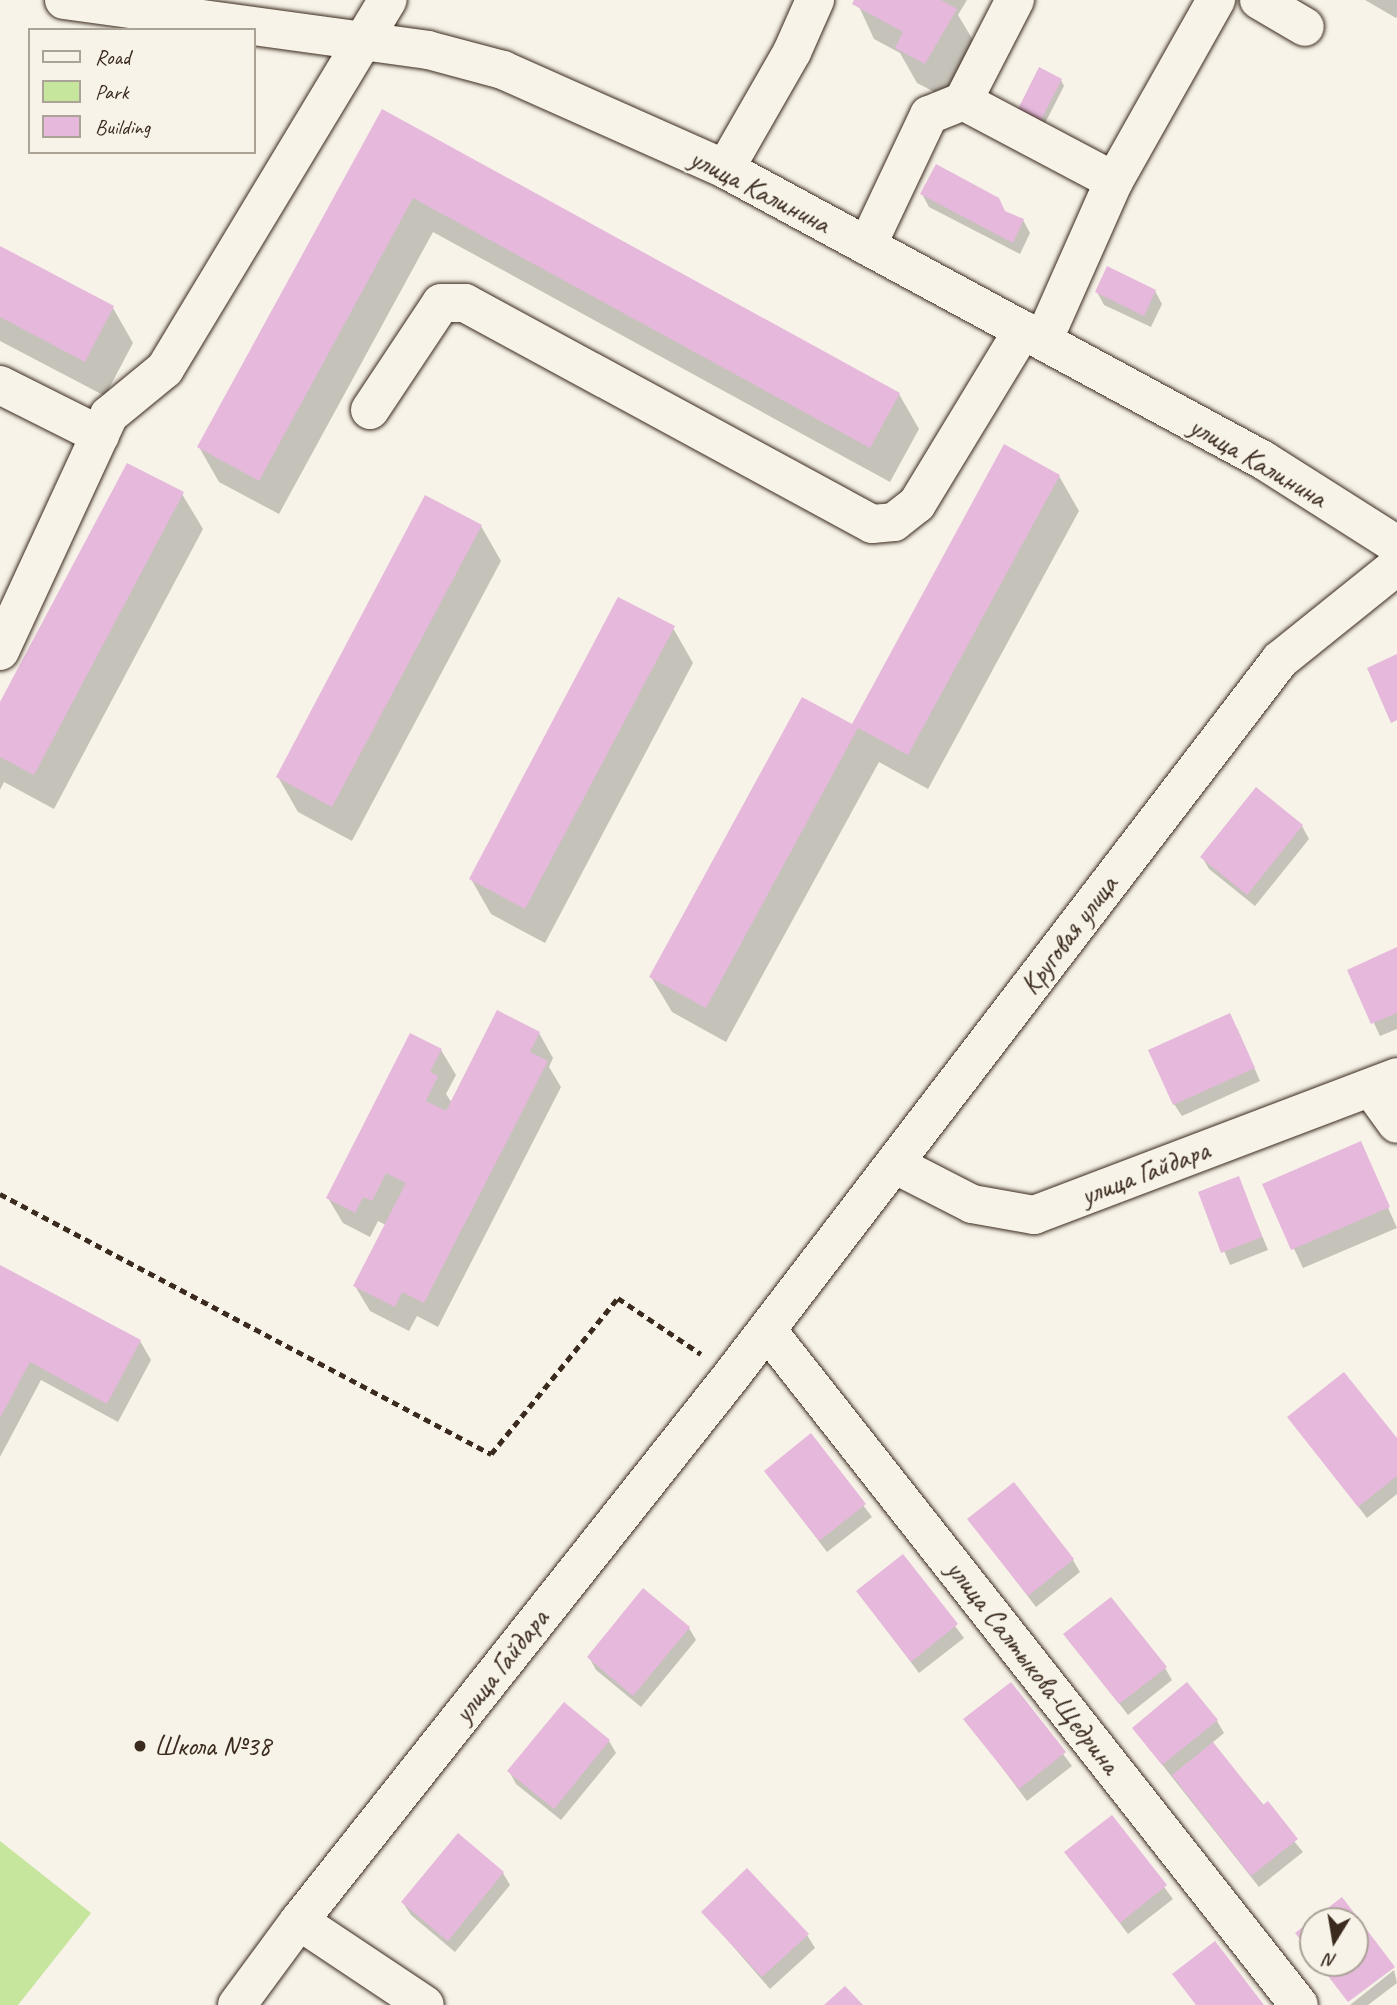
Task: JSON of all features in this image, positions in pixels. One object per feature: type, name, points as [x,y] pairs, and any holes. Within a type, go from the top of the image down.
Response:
[{"type":"street","name":"улица Калинина","points":[[64,0],[366,40],[428,50],[503,70],[724,169],[1263,460],[1397,545]]},
{"type":"street","points":[[0,651],[109,415],[165,369],[388,0]]},
{"type":"street","points":[[724,169],[792,52],[815,0]]},
{"type":"street","points":[[867,246],[929,115],[963,101],[1014,0]]},
{"type":"street","points":[[370,410],[441,303],[465,303],[872,524],[894,523],[916,504],[1033,336],[1114,181],[1216,0]]},
{"type":"street","points":[[1259,0],[1305,26]]},
{"type":"street","points":[[963,101],[1114,181]]},
{"type":"street","points":[[0,385],[100,435]]},
{"type":"street","name":"Круговая улица","points":[[767,1330],[1280,660],[1397,566]]},
{"type":"street","points":[[1384,1082],[1397,1124]]},
{"type":"street","name":"улица Гайдара","points":[[894,1164],[971,1205],[1034,1215],[1384,1082]]},
{"type":"street","name":"улица Гайдара","points":[[237,2005],[299,1921],[767,1330]]},
{"type":"street","name":"улица Салтыкова-Щедрина","points":[[767,1330],[1298,2005]]},
{"type":"street","points":[[299,1921],[425,2005]]},
{"type":"path","points":[[0,1194],[491,1454],[618,1298],[732,1375]]},
{"type":"green space","points":[[0,1841],[91,1913],[18,2005],[0,2005]]},
{"type":"building","points":[[854,0],[941,0],[957,9],[925,64],[895,48],[903,32],[852,4]]},
{"type":"building","points":[[1039,67],[1062,79],[1040,122],[1017,111]]},
{"type":"building","points":[[382,109],[900,393],[870,448],[413,198],[259,481],[197,447]]},
{"type":"building","points":[[936,164],[999,198],[1005,211],[1024,219],[1013,243],[920,194]]},
{"type":"building","points":[[0,246],[114,306],[85,362],[0,317]]},
{"type":"building","points":[[1107,266],[1156,290],[1144,316],[1095,292]]},
{"type":"building","points":[[1004,444],[1060,475],[908,755],[858,728],[706,1008],[649,977],[802,697],[852,724]]},
{"type":"building","points":[[127,463],[184,492],[34,775],[0,757],[0,702]]},
{"type":"building","points":[[425,495],[482,525],[332,807],[276,777]]},
{"type":"building","points":[[618,597],[675,626],[525,909],[469,879]]},
{"type":"building","points":[[1397,654],[1397,720],[1391,723],[1367,668]]},
{"type":"building","points":[[1256,787],[1303,825],[1247,895],[1200,857]]},
{"type":"building","points":[[1397,947],[1397,1013],[1371,1024],[1347,970]]},
{"type":"building","points":[[497,1010],[540,1032],[530,1052],[548,1061],[424,1303],[402,1292],[395,1307],[353,1286],[406,1183],[386,1173],[372,1201],[363,1197],[355,1213],[326,1198],[410,1033],[442,1049],[430,1072],[438,1076],[426,1101],[446,1111]]},
{"type":"building","points":[[1230,1013],[1255,1068],[1173,1105],[1148,1050]]},
{"type":"building","points":[[1361,1141],[1390,1207],[1291,1250],[1262,1184]]},
{"type":"building","points":[[1239,1176],[1262,1237],[1221,1253],[1198,1192]]},
{"type":"building","points":[[0,1265],[141,1340],[107,1404],[30,1362],[0,1418]]},
{"type":"building","points":[[1344,1372],[1397,1438],[1397,1476],[1358,1507],[1287,1417]]},
{"type":"building","points":[[811,1433],[866,1504],[819,1541],[764,1471]]},
{"type":"building","points":[[1014,1482],[1074,1559],[1028,1596],[967,1519]]},
{"type":"building","points":[[903,1554],[958,1624],[911,1662],[856,1591]]},
{"type":"building","points":[[643,1588],[690,1627],[633,1696],[587,1657]]},
{"type":"building","points":[[1111,1597],[1167,1667],[1119,1704],[1063,1634]]},
{"type":"building","points":[[1011,1682],[1066,1752],[1019,1789],[963,1719]]},
{"type":"building","points":[[1187,1682],[1218,1720],[1162,1765],[1132,1728]]},
{"type":"building","points":[[564,1702],[610,1740],[554,1809],[507,1771]]},
{"type":"building","points":[[1213,1742],[1263,1805],[1268,1801],[1298,1839],[1251,1876],[1172,1775]]},
{"type":"building","points":[[1112,1815],[1167,1885],[1120,1923],[1064,1852]]},
{"type":"building","points":[[458,1833],[504,1872],[448,1941],[401,1902]]},
{"type":"building","points":[[747,1868],[809,1934],[762,1977],[701,1912]]},
{"type":"building","points":[[1342,1897],[1350,1907],[1329,1907]]},
{"type":"building","points":[[1369,1933],[1395,1967],[1348,2002],[1329,1977],[1369,1977]]},
{"type":"building","points":[[1215,1941],[1264,2005],[1196,2005],[1172,1974]]},
{"type":"building","points":[[845,1986],[863,2005],[824,2005]]},
{"type":"place","name":"Школа №38","points":[[140,1746]]}]
